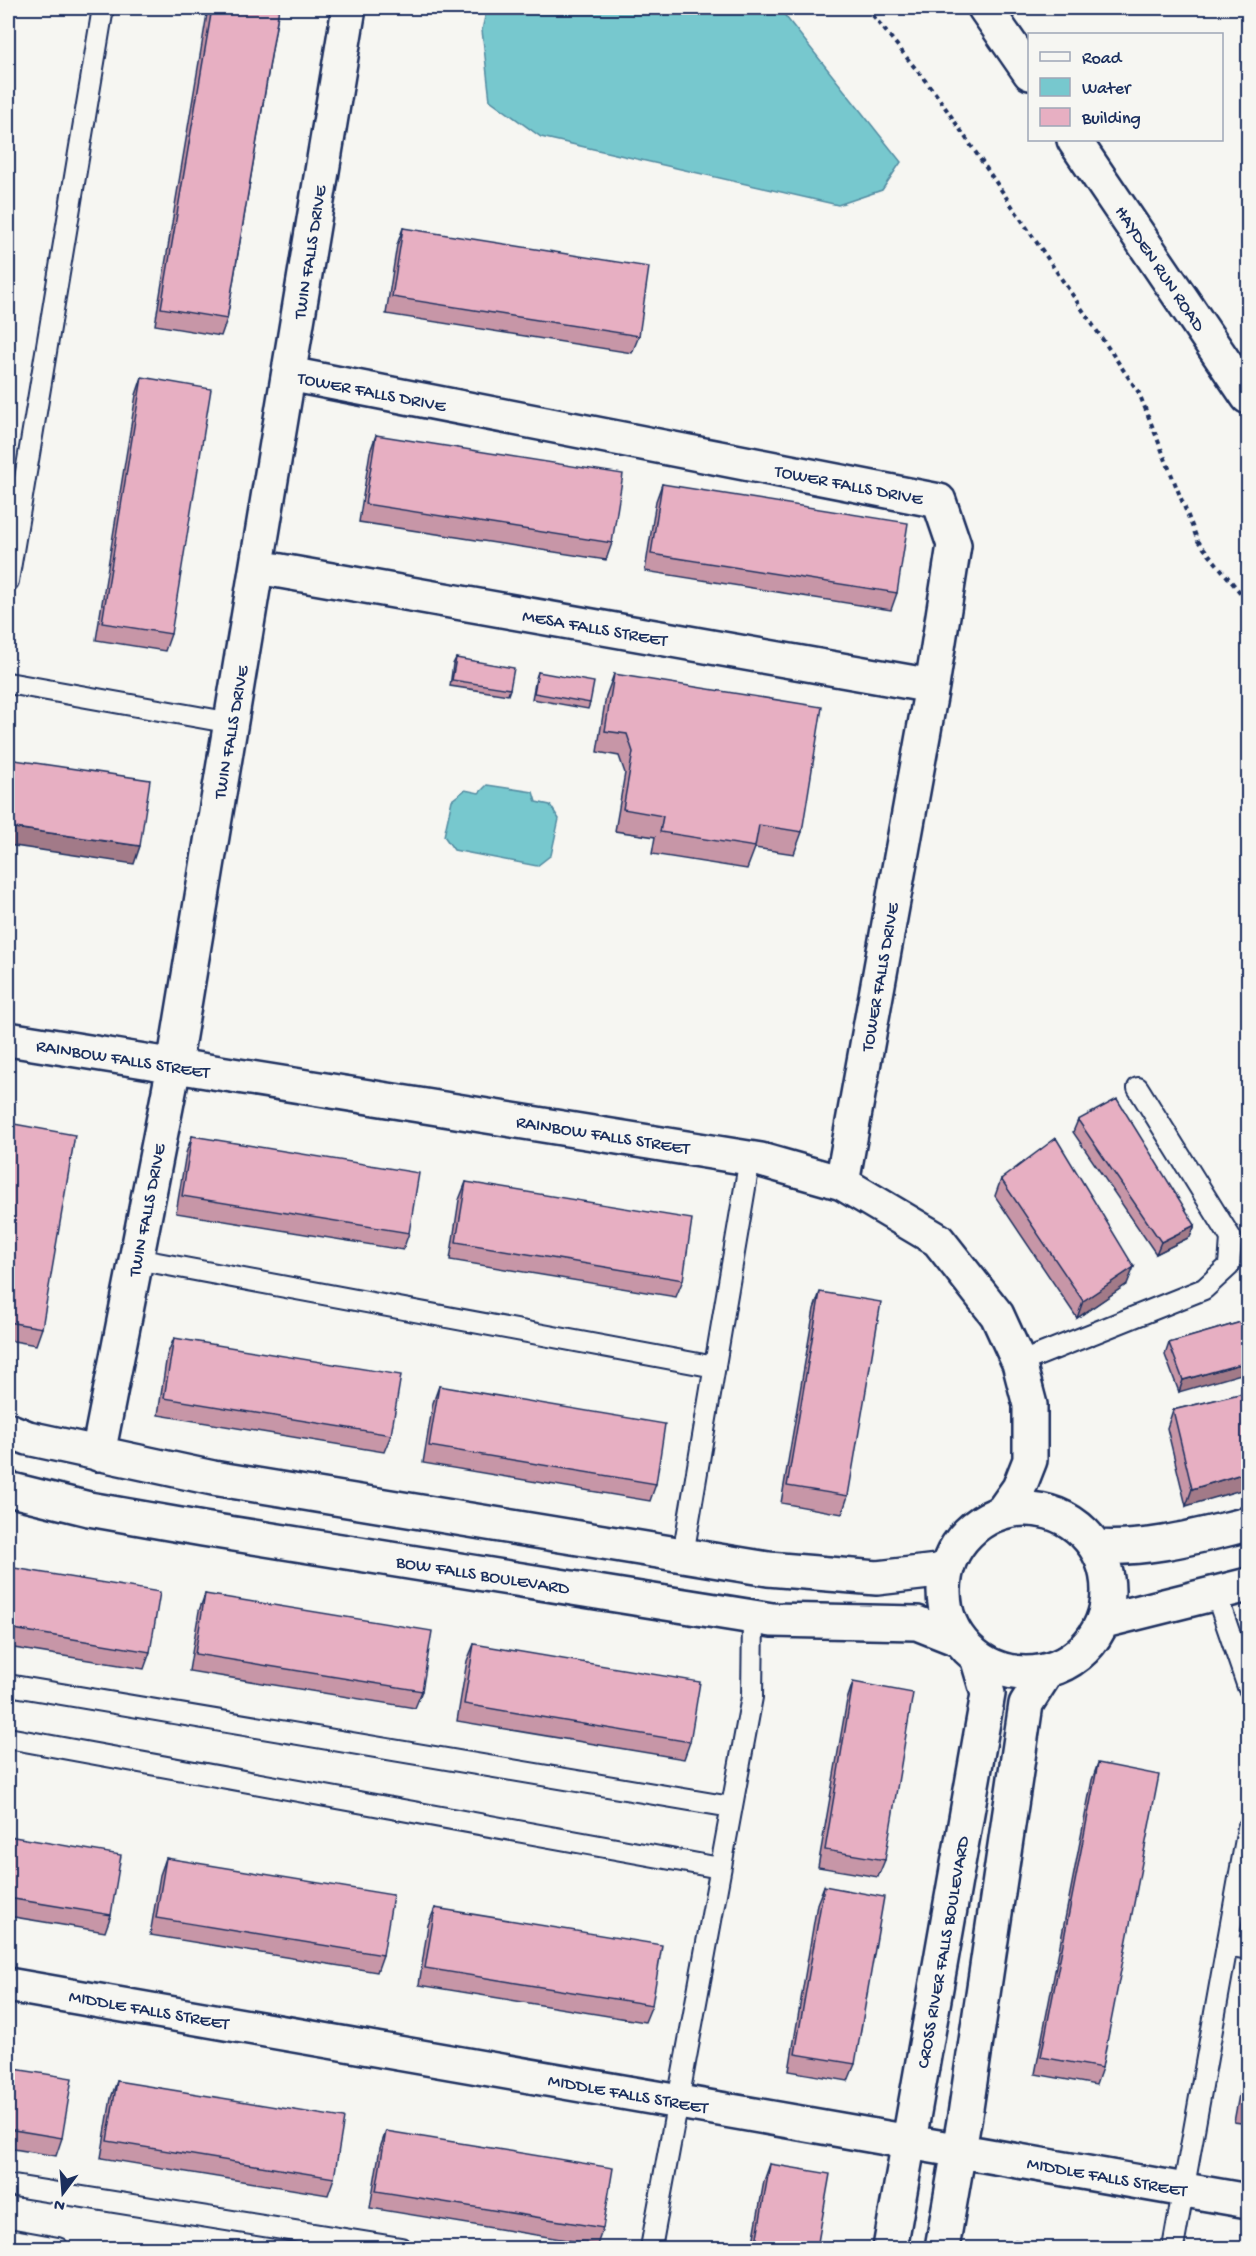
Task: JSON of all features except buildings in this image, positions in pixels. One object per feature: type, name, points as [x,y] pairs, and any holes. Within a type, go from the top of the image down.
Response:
[{"type":"street","name":"TWIN FALLS DRIVE","points":[[98,1454],[174,1066],[349,8]]},
{"type":"street","points":[[985,8],[1028,72]]},
{"type":"street","name":"HAYDEN RUN ROAD","points":[[1075,141],[1248,397]]},
{"type":"street","name":"TOWER FALLS DRIVE","points":[[289,374],[939,501],[954,545],[932,686],[842,1184]]},
{"type":"street","name":"MESA FALLS STREET","points":[[258,567],[932,686]]},
{"type":"street","name":"RAINBOW FALLS STREET","points":[[8,1039],[750,1158],[842,1184],[938,1240],[997,1315],[1019,1363],[1030,1406],[1030,1460],[1019,1488],[1002,1512]]},
{"type":"street","points":[[8,1430],[28,1438],[213,1478],[768,1569],[877,1578],[946,1570]]},
{"type":"street","name":"RAINBOW FALLS STREET","points":[[1030,1460],[1044,1490],[1060,1515]]},
{"type":"street","name":"BOW FALLS BOULEVARD","points":[[8,1489],[89,1509],[203,1529],[772,1620],[917,1623],[969,1648]]},
{"type":"street","points":[[1022,1508],[1042,1509],[1060,1515],[1081,1529],[1097,1547],[1107,1571],[1109,1596],[1104,1622],[1090,1644],[1071,1661],[1047,1671],[1015,1672],[999,1669],[969,1648],[948,1619],[945,1603],[946,1570],[958,1545],[977,1524],[1002,1512],[1022,1508]]},
{"type":"street","points":[[1097,1547],[1126,1549],[1159,1545],[1248,1524]]},
{"type":"street","points":[[1104,1622],[1248,1585]]},
{"type":"street","name":"CROSS RIVER FALLS BOULEVARD","points":[[890,2248],[988,1694],[969,1648]]},
{"type":"street","points":[[942,2248],[960,2151],[1026,1704],[1047,1671]]},
{"type":"street","name":"MIDDLE FALLS STREET","points":[[8,1985],[1248,2201]]},
{"type":"lane","points":[[8,581],[103,8]]},
{"type":"lane","points":[[8,683],[232,723]]},
{"type":"lane","points":[[1019,1363],[1204,1289],[1229,1266],[1230,1238],[1138,1088]]},
{"type":"lane","points":[[683,1555],[750,1158]]},
{"type":"lane","points":[[136,1259],[715,1366]]},
{"type":"lane","points":[[1216,1594],[1248,1688]]},
{"type":"lane","points":[[651,2248],[752,1697],[753,1617]]},
{"type":"lane","points":[[8,1684],[731,1807]]},
{"type":"lane","points":[[8,1738],[720,1868]]},
{"type":"lane","points":[[1173,2248],[1248,1828]]},
{"type":"lane","points":[[1227,1945],[1248,1949]]},
{"type":"lane","points":[[8,2185],[401,2248]]},
{"type":"lane","points":[[8,2239],[58,2248]]},
{"type":"path","points":[[867,8],[936,94],[1139,393],[1198,541],[1248,602]]},
{"type":"water","points":[[487,8],[779,8],[901,162],[882,190],[838,205],[541,137],[490,100],[482,30]]},
{"type":"water","points":[[487,785],[533,792],[536,802],[550,805],[559,819],[551,855],[537,866],[454,850],[444,836],[452,800],[465,790],[479,793]]}]
